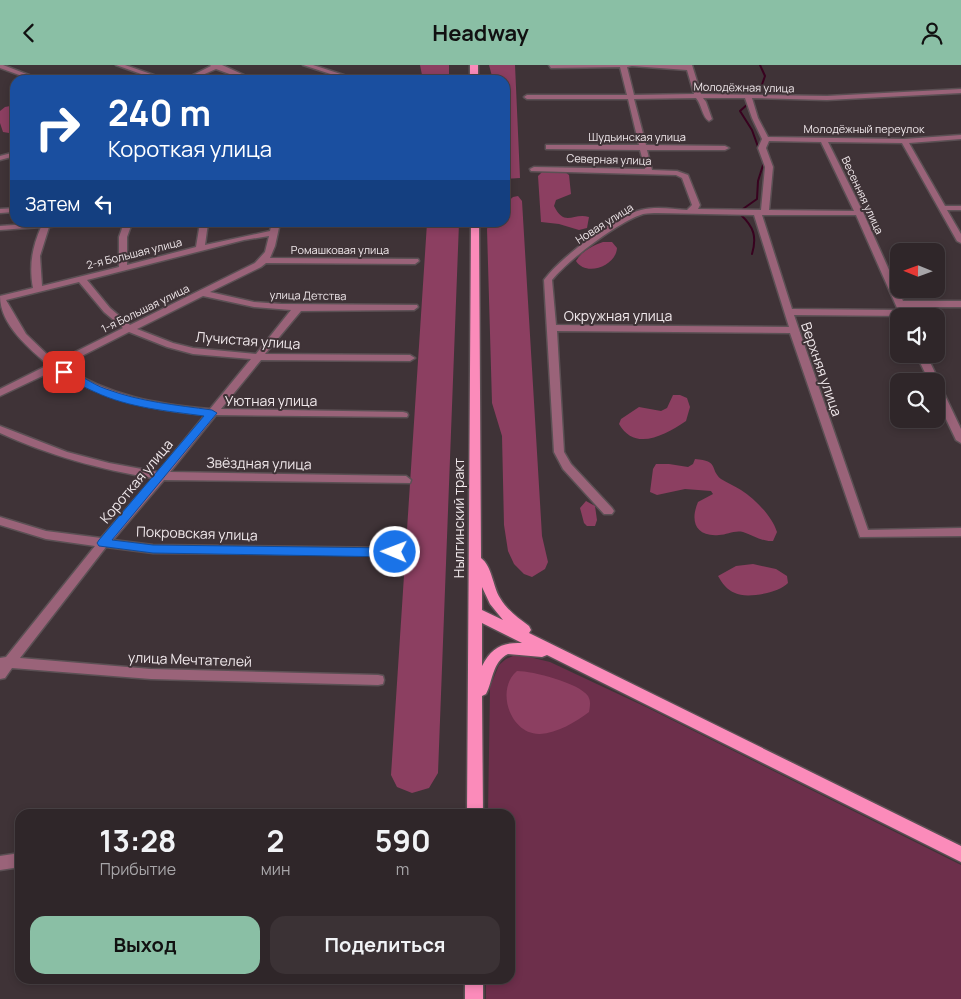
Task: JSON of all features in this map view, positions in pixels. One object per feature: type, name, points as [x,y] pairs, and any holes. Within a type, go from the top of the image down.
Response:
[{"type":"main road","name":"Нылгинский тракт","points":[[475,227],[476,809]]},
{"type":"main road","points":[[476,553],[488,590],[496,604],[512,622],[557,653]]},
{"type":"main road","points":[[476,614],[961,854]]},
{"type":"main road","points":[[476,710],[486,671],[490,661],[497,653],[518,647],[557,653]]},
{"type":"main road","points":[[474,984],[474,999]]},
{"type":"street","points":[[119,65],[150,75]]},
{"type":"street","points":[[196,75],[216,65],[240,75]]},
{"type":"street","points":[[306,65],[339,75]]},
{"type":"street","points":[[623,65],[649,172]]},
{"type":"street","points":[[551,68],[629,65]]},
{"type":"street","points":[[634,65],[689,67],[698,97],[703,102],[709,119]]},
{"type":"street","points":[[0,66],[25,75]]},
{"type":"street","points":[[943,86],[957,91],[961,96]]},
{"type":"street","name":"Молодёжная улица","points":[[527,97],[748,96],[828,98],[957,91]]},
{"type":"street","points":[[748,96],[755,117],[766,139],[762,148],[769,167],[761,213]]},
{"type":"street","name":"Молодёжный переулок","points":[[766,139],[904,141],[961,137]]},
{"type":"street","name":"Весенняя улица","points":[[823,139],[859,213],[901,308]]},
{"type":"street","points":[[904,141],[961,241]]},
{"type":"street","name":"Шудьинская улица","points":[[549,147],[725,148]]},
{"type":"street","name":"Северная улица","points":[[534,169],[677,173],[683,175],[696,205],[693,210]]},
{"type":"street","points":[[942,208],[961,208]]},
{"type":"street","points":[[693,210],[701,213],[859,213]]},
{"type":"street","name":"Новая улица","points":[[552,328],[548,280],[551,273],[639,213],[688,212],[693,210]]},
{"type":"street","name":"Верхняя улица","points":[[761,213],[788,312],[864,534],[961,533]]},
{"type":"street","points":[[0,228],[15,227]]},
{"type":"street","points":[[38,289],[34,267],[36,250],[45,227]]},
{"type":"street","points":[[123,267],[123,237],[127,227]]},
{"type":"street","points":[[200,249],[203,227]]},
{"type":"street","points":[[265,260],[269,253],[275,227]]},
{"type":"street","name":"2-я Большая улица","points":[[1,299],[123,267],[274,233]]},
{"type":"street","name":"Ромашковая улица","points":[[265,260],[415,261]]},
{"type":"street","name":"1-я Большая улица","points":[[0,393],[203,293],[265,260]]},
{"type":"street","name":"Лучистая улица","points":[[81,278],[108,310],[129,329],[170,345],[193,351],[260,357],[410,358]]},
{"type":"street","name":"улица Детства","points":[[203,293],[225,300],[250,304],[298,308],[414,307]]},
{"type":"street","name":"Уютная улица","points":[[1,299],[26,340],[54,366],[74,379],[127,400],[152,406],[212,413],[403,415]]},
{"type":"street","points":[[899,304],[961,304]]},
{"type":"street","name":"Короткая улица","points":[[0,674],[5,662],[260,357],[298,308]]},
{"type":"street","points":[[788,312],[890,315]]},
{"type":"street","name":"Окружная улица","points":[[608,511],[567,466],[559,452],[552,328],[794,330]]},
{"type":"street","points":[[945,406],[961,440]]},
{"type":"street","name":"Звёздная улица","points":[[0,429],[64,455],[109,467],[161,476],[406,480]]},
{"type":"street","name":"Покровская улица","points":[[0,521],[46,535],[153,549],[395,552]]},
{"type":"street","name":"улица Мечтателей","points":[[5,662],[151,674],[378,680]]},
{"type":"street","points":[[0,863],[15,861]]},
{"type":"shaded area","points":[[420,65],[449,65],[449,75],[422,75]]},
{"type":"shaded area","points":[[489,65],[515,65],[520,178],[510,179],[510,75],[492,75]]},
{"type":"shaded area","points":[[10,106],[10,133],[3,132],[0,123],[0,111]]},
{"type":"shaded area","points":[[543,171],[565,172],[569,175],[571,194],[556,200],[554,206],[558,213],[566,218],[589,217],[587,228],[579,230],[559,224],[541,222],[538,176]]},
{"type":"shaded area","points":[[518,196],[522,201],[542,536],[548,562],[545,569],[532,577],[524,574],[514,564],[508,551],[504,525],[502,436],[492,403],[487,229],[488,227],[510,227],[510,200]]},
{"type":"shaded area","points":[[427,227],[459,227],[438,773],[429,788],[412,793],[397,787],[391,775]]},
{"type":"shaded area","points":[[603,242],[612,242],[617,248],[612,260],[593,269],[581,266],[576,261],[588,249]]},
{"type":"shaded area","points":[[673,395],[687,398],[690,407],[686,421],[669,431],[651,438],[642,439],[633,437],[619,424],[621,419],[639,407],[661,411],[667,408]]},
{"type":"shaded area","points":[[695,459],[711,464],[721,479],[739,489],[762,508],[777,532],[773,541],[761,539],[743,532],[711,535],[700,530],[696,526],[695,521],[696,509],[698,502],[713,494],[711,491],[685,489],[657,495],[650,492],[653,469],[656,464],[688,467],[693,464]]},
{"type":"shaded area","points":[[586,501],[595,506],[597,520],[595,526],[587,526],[584,523],[580,508]]},
{"type":"shaded area","points":[[753,564],[776,569],[787,576],[788,583],[777,590],[762,594],[740,595],[723,584],[718,576],[736,566]]},
{"type":"shaded area","points":[[513,656],[525,656],[550,662],[648,708],[961,865],[961,999],[486,999],[486,984],[515,984],[515,809],[488,809],[490,687],[499,665]]},
{"type":"shaded area","points":[[517,671],[544,675],[566,682],[583,691],[588,696],[590,702],[589,712],[553,732],[540,734],[529,732],[521,727],[509,710],[507,689],[510,679]]},
{"type":"waterway","points":[[759,93],[765,76],[760,65]]},
{"type":"waterway","points":[[749,103],[740,111],[752,130],[761,155]]},
{"type":"waterway","points":[[740,211],[757,199],[758,181],[764,162]]},
{"type":"waterway","points":[[741,215],[752,228],[754,237],[752,254]]},
{"type":"route","points":[[64,372],[74,379],[100,391],[127,400],[152,406],[212,413],[103,543],[153,549],[395,552]]}]
